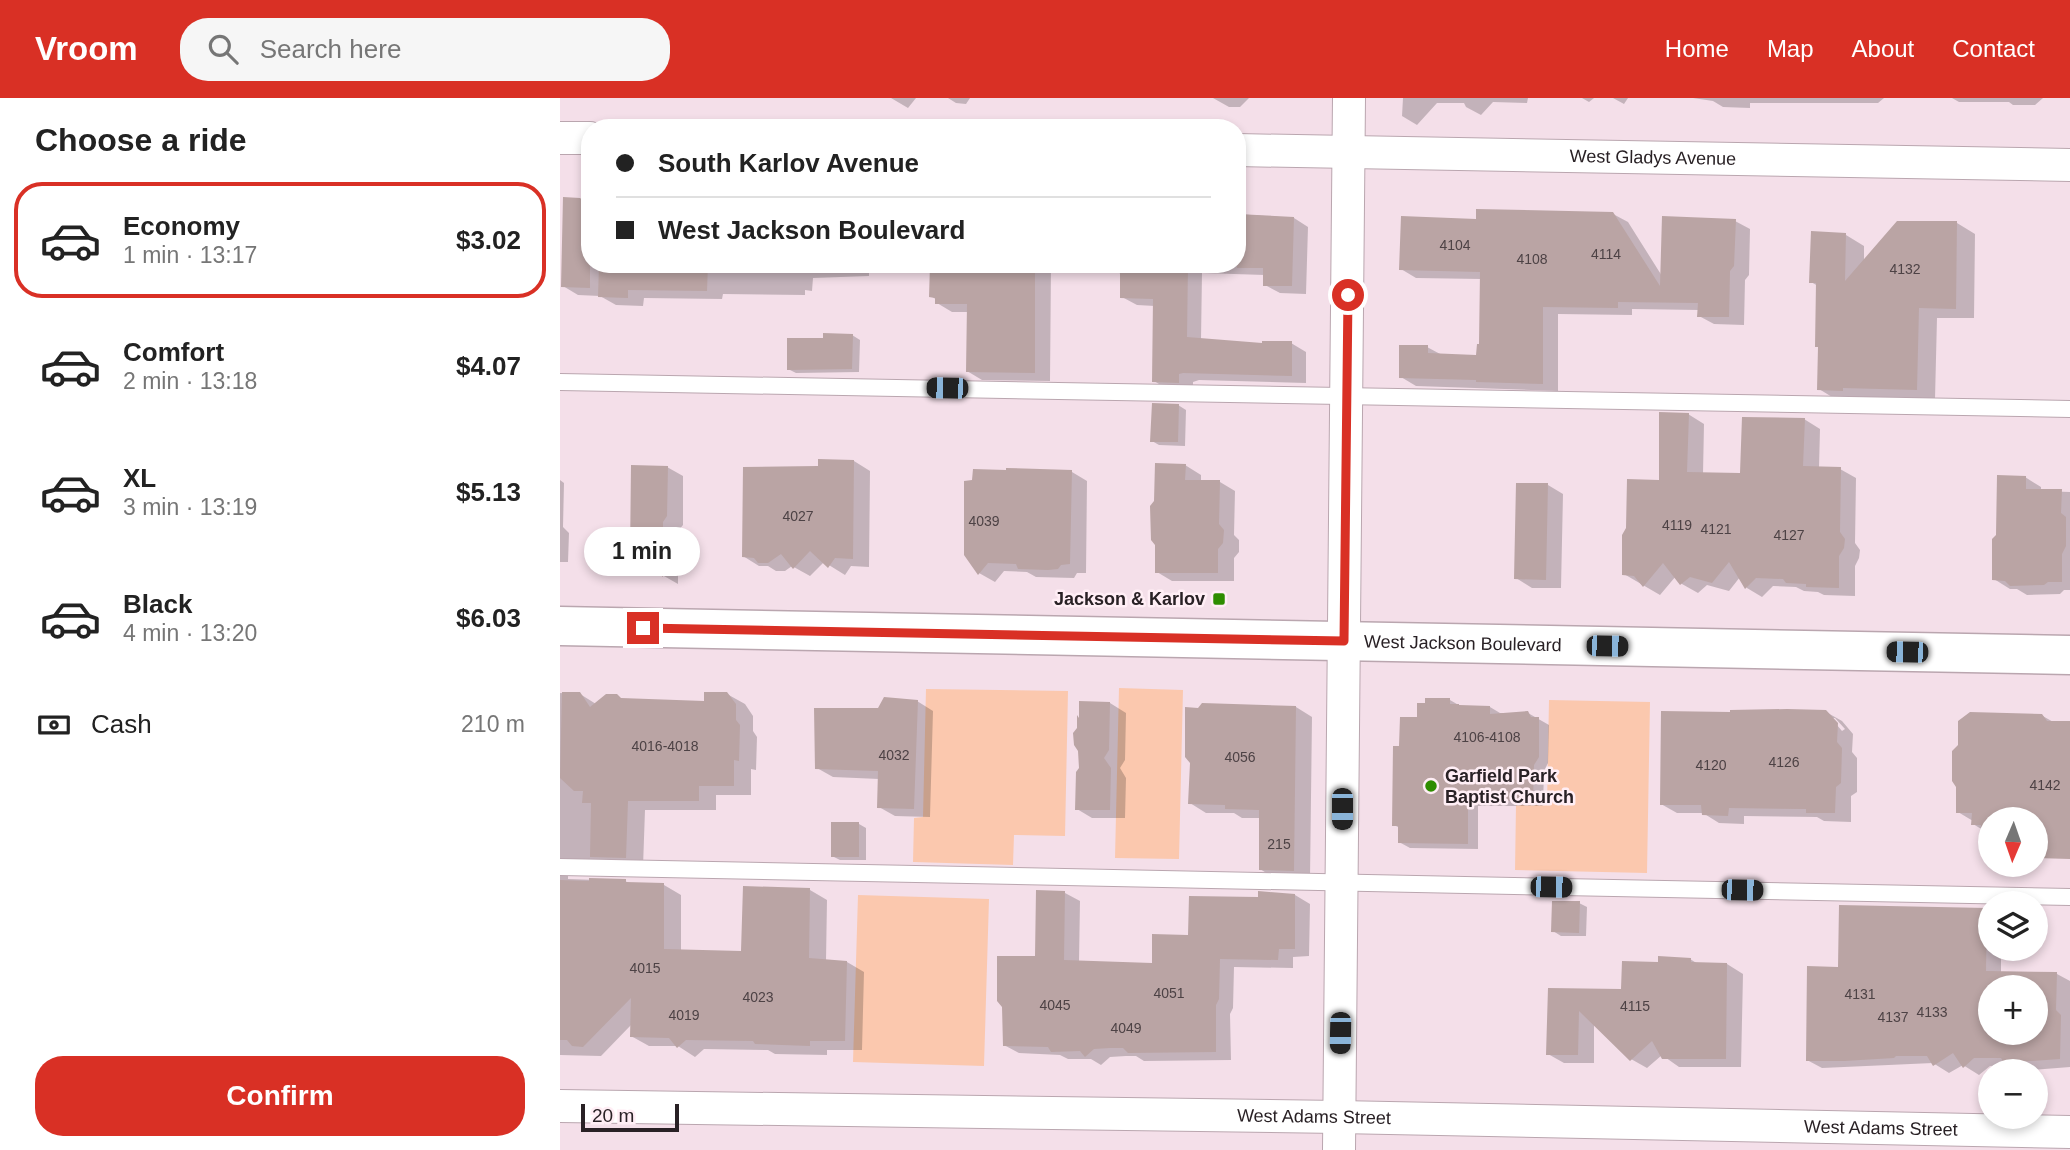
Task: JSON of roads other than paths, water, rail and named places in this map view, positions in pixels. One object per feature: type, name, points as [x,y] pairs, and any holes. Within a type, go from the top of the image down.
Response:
[{"type":"street","points":[[1339,1150],[1349,98]]},
{"type":"street","points":[[560,138],[581,138]]},
{"type":"street","name":"West Gladys Avenue","points":[[1246,150],[2070,165]]},
{"type":"street","name":"West Jackson Boulevard","points":[[560,626],[2070,655]]},
{"type":"street","name":"West Adams Street","points":[[560,1106],[1339,1117],[2070,1132]]},
{"type":"lane","points":[[560,382],[2070,409]]},
{"type":"lane","points":[[560,867],[2070,897]]},
{"type":"place","name":"Jackson & Karlov","points":[[1219,599]]},
{"type":"place","name":"Garfield Park Baptist Church","points":[[1431,786]]}]
